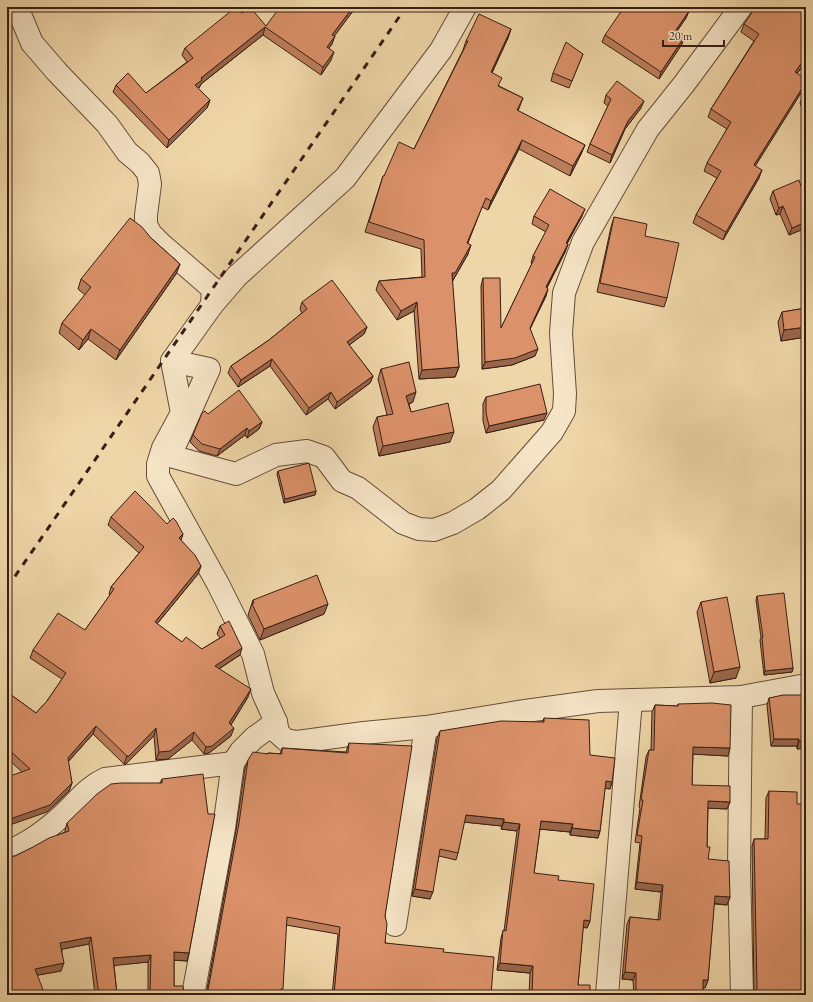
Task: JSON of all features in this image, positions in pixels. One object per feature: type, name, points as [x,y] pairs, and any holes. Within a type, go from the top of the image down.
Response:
[{"type":"street","points":[[18,7],[32,43],[57,72],[107,124],[127,152],[140,163],[148,173],[150,184],[146,225],[151,234],[161,244],[213,289],[212,305]]},
{"type":"street","points":[[465,7],[441,50],[345,178],[237,276],[212,305],[172,361],[182,413],[163,448],[158,464],[158,476],[218,584],[253,654],[263,693],[276,722],[278,733],[286,740],[297,742],[364,733],[426,727],[518,712],[598,702],[741,697],[806,685]]},
{"type":"street","points":[[172,361],[209,369],[170,456],[236,474],[276,455],[307,451],[324,457],[342,481],[358,488],[403,523],[419,529],[434,530],[452,523],[477,509],[501,490],[534,454],[552,432],[564,411],[565,394],[561,334],[564,293],[583,242],[648,129],[684,84],[741,7]]},
{"type":"street","points":[[741,697],[739,867],[742,995]]},
{"type":"street","points":[[607,995],[631,700]]},
{"type":"street","points":[[193,995],[224,828],[233,763],[241,751],[254,738],[276,722]]},
{"type":"street","points":[[395,924],[426,727]]},
{"type":"street","points":[[7,852],[24,846],[44,832],[87,790],[96,783],[105,779],[233,763]]},
{"type":"building","points":[[236,7],[238,7],[242,13],[250,7],[266,26],[280,7],[286,7],[288,9],[289,7],[353,7],[332,35],[335,36],[327,47],[334,52],[323,67],[265,27],[201,78],[202,80],[195,85],[210,100],[169,140],[116,85],[128,73],[146,93],[193,58],[185,48]]},
{"type":"building","points":[[624,7],[683,7],[689,11],[676,30],[685,36],[661,72],[605,35]]},
{"type":"building","points":[[756,7],[806,7],[806,57],[795,72],[806,79],[806,82],[754,165],[762,170],[726,232],[696,215],[721,171],[707,163],[731,122],[711,109],[759,34],[744,24]]},
{"type":"building","points":[[479,14],[511,29],[491,72],[502,78],[498,86],[523,98],[517,110],[585,145],[573,166],[522,140],[491,201],[486,198],[467,243],[471,245],[455,273],[452,273],[459,367],[422,370],[417,302],[401,311],[379,281],[425,277],[424,240],[369,222],[383,176],[399,142],[414,149],[468,41],[466,41]]},
{"type":"building","points":[[566,42],[583,54],[572,81],[553,73]]},
{"type":"building","points":[[617,81],[644,101],[628,121],[612,155],[590,144],[611,99],[606,95]]},
{"type":"building","points":[[806,95],[806,104],[803,96]]},
{"type":"building","points":[[799,180],[801,186],[806,184],[806,222],[792,228],[783,206],[779,208],[773,191]]},
{"type":"building","points":[[550,189],[585,209],[566,243],[568,244],[546,287],[548,289],[530,328],[538,349],[515,358],[485,362],[483,278],[500,278],[501,328],[535,257],[533,256],[549,225],[534,216]]},
{"type":"building","points":[[614,217],[647,224],[645,236],[679,243],[667,298],[600,283]]},
{"type":"building","points":[[130,218],[142,227],[151,238],[180,264],[120,350],[91,329],[83,340],[62,323],[91,287],[81,279]]},
{"type":"building","points":[[332,280],[367,327],[347,342],[373,376],[337,402],[331,392],[309,408],[272,359],[241,380],[231,366],[269,340],[307,309],[302,302]]},
{"type":"building","points":[[806,308],[806,327],[784,330],[782,312]]},
{"type":"building","points":[[409,362],[416,392],[406,396],[411,412],[448,403],[454,432],[383,446],[377,417],[393,414],[381,369]]},
{"type":"building","points":[[540,384],[547,413],[489,426],[486,413],[486,397]]},
{"type":"building","points":[[239,390],[262,422],[249,431],[247,428],[220,449],[202,444],[193,435],[202,413],[205,411],[208,414]]},
{"type":"building","points":[[309,463],[316,491],[285,499],[278,471]]},
{"type":"building","points":[[135,491],[167,524],[173,518],[176,521],[183,534],[179,538],[195,555],[201,566],[155,622],[182,642],[186,637],[202,649],[225,635],[220,626],[229,621],[242,648],[215,666],[251,689],[229,723],[234,728],[212,746],[206,747],[194,732],[170,751],[159,752],[156,728],[129,756],[127,756],[96,726],[68,758],[72,783],[50,805],[7,820],[7,777],[30,769],[7,748],[7,692],[36,713],[47,701],[66,673],[33,650],[58,613],[85,630],[114,589],[111,587],[144,547],[111,517]]},
{"type":"building","points":[[317,575],[328,604],[264,629],[252,604],[254,603],[253,600]]},
{"type":"building","points":[[784,593],[793,668],[765,671],[763,637],[757,596]]},
{"type":"building","points":[[727,597],[740,667],[714,672],[701,602]]},
{"type":"building","points":[[783,695],[806,695],[806,741],[799,741],[799,739],[774,739],[769,698]]},
{"type":"building","points":[[712,703],[731,705],[730,748],[693,747],[692,785],[730,786],[730,802],[708,801],[707,847],[710,847],[708,859],[729,861],[730,897],[715,896],[708,980],[703,980],[703,995],[636,995],[636,973],[625,972],[630,917],[660,920],[663,885],[637,882],[642,836],[637,835],[649,750],[654,750],[655,705],[678,706],[678,704]]},
{"type":"building","points":[[544,718],[589,720],[590,755],[615,758],[612,782],[606,781],[600,831],[572,828],[573,824],[541,821],[534,873],[559,876],[558,880],[594,884],[590,921],[584,920],[578,985],[590,985],[590,995],[532,995],[533,966],[500,963],[503,930],[506,931],[520,824],[504,822],[504,819],[466,815],[458,853],[440,849],[433,892],[415,889],[440,731],[501,721],[544,722]]},
{"type":"building","points":[[349,743],[412,746],[385,916],[387,924],[385,943],[444,949],[443,952],[494,957],[491,995],[334,995],[340,927],[287,917],[283,989],[281,989],[281,995],[206,995],[239,823],[248,760],[253,752],[282,754],[282,748],[348,753]]},
{"type":"building","points":[[203,774],[208,814],[215,814],[189,953],[174,952],[174,986],[183,986],[186,995],[150,995],[151,955],[113,958],[117,995],[99,995],[91,937],[60,943],[64,963],[35,969],[45,995],[7,995],[7,857],[15,856],[49,838],[69,831],[67,823],[97,794],[111,784],[162,783],[162,779]]},
{"type":"building","points":[[769,791],[797,792],[797,804],[806,804],[806,995],[754,995],[757,988],[754,839],[768,839]]},
{"type":"railway","points":[[7,588],[406,7]]}]
